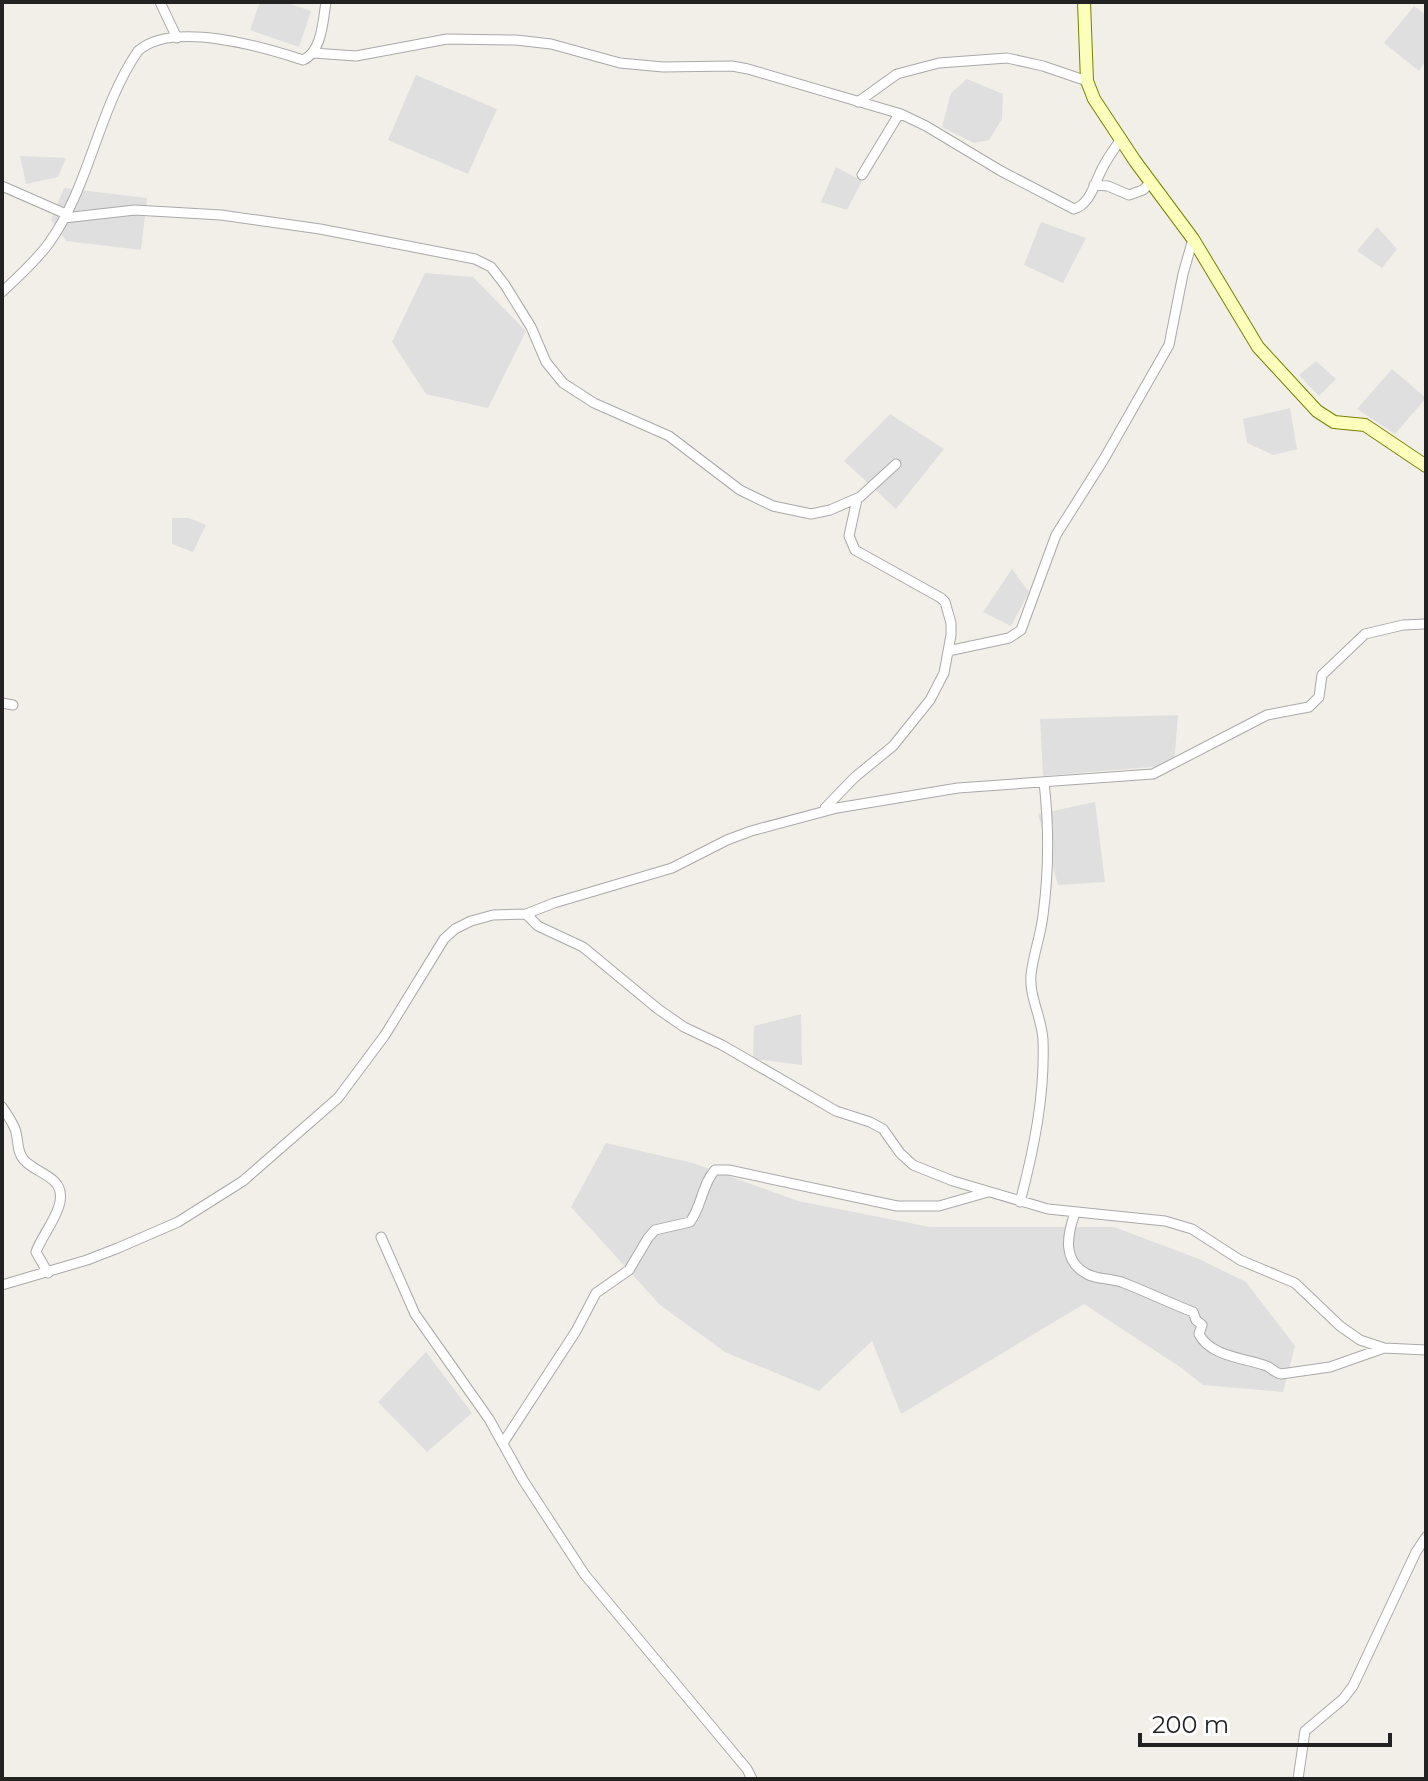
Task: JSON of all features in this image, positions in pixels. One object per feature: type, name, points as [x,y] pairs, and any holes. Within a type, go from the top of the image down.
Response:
[{"type":"street","points":[[160,2],[177,38]]},
{"type":"street","points":[[2,292],[39,256],[65,216],[132,59],[145,44],[177,38],[227,40],[303,60],[316,48],[326,2]]},
{"type":"street","points":[[1084,2],[1087,81],[1094,99],[1150,183],[1193,239],[1258,347],[1317,411],[1334,422],[1365,425],[1426,466]]},
{"type":"street","points":[[313,53],[356,56],[447,39],[523,40],[551,44],[620,63],[748,69],[899,114],[926,126],[1070,208],[1083,206],[1121,139]]},
{"type":"street","points":[[858,102],[897,74],[939,63],[1007,58],[1087,81]]},
{"type":"street","points":[[862,175],[899,114]]},
{"type":"street","points":[[1094,185],[1108,186],[1129,195],[1143,190],[1150,183]]},
{"type":"street","points":[[2,186],[65,216],[135,210],[221,215],[346,233],[475,259],[491,267],[505,285],[531,327],[550,369],[574,390],[594,403],[669,436],[726,481],[773,506],[811,514],[830,510],[857,499],[896,464]]},
{"type":"street","points":[[948,651],[1009,638],[1021,630],[1056,535],[1104,459],[1169,345],[1193,239]]},
{"type":"street","points":[[822,811],[855,777],[893,746],[930,700],[944,673],[948,651],[951,623],[945,602],[860,555],[851,544],[849,536],[857,499]]},
{"type":"street","points":[[2,1285],[111,1251],[178,1222],[243,1181],[338,1098],[385,1035],[444,939],[471,921],[493,915],[526,914],[672,868],[727,840],[822,811],[958,788],[1153,774],[1267,715],[1309,707],[1319,697],[1322,675],[1365,634],[1403,625],[1426,624]]},
{"type":"street","points":[[1020,1202],[1044,1077],[1042,1034],[1031,984],[1046,886],[1047,811],[1044,782]]},
{"type":"street","points":[[526,914],[538,926],[583,947],[647,1001],[684,1027],[722,1045],[836,1111],[883,1129],[913,1165],[1020,1202],[1075,1213],[1165,1221],[1192,1229],[1240,1260],[1295,1283],[1340,1326],[1360,1340],[1384,1348],[1426,1350]]},
{"type":"street","points":[[2,1107],[14,1127],[19,1153],[59,1188],[61,1198],[57,1210],[36,1252],[48,1273]]},
{"type":"street","points":[[503,1443],[576,1331],[596,1293],[629,1270],[655,1230],[690,1222],[715,1170],[729,1170],[897,1206],[939,1206],[988,1192]]},
{"type":"street","points":[[1075,1213],[1067,1239],[1080,1269],[1087,1274],[1117,1280],[1193,1312],[1202,1325],[1199,1334],[1204,1343],[1227,1355],[1267,1366],[1273,1373],[1281,1374],[1330,1367],[1384,1348]]},
{"type":"street","points":[[381,1237],[415,1314],[489,1419],[529,1490],[585,1575],[747,1769],[752,1779]]},
{"type":"street","points":[[1298,1779],[1305,1731],[1343,1699],[1353,1686],[1426,1537]]},
{"type":"street","points":[[738,1779],[747,1769]]},
{"type":"shaded area","points":[[260,2],[284,2],[311,11],[299,47],[250,30]]},
{"type":"shaded area","points":[[1414,6],[1426,15],[1426,61],[1419,71],[1384,43]]},
{"type":"shaded area","points":[[416,75],[497,109],[468,174],[388,140]]},
{"type":"shaded area","points":[[967,79],[1003,94],[1002,119],[989,140],[974,143],[942,127],[951,93]]},
{"type":"shaded area","points":[[20,156],[66,158],[58,177],[26,184]]},
{"type":"shaded area","points":[[836,167],[862,181],[847,210],[821,202]]},
{"type":"shaded area","points":[[64,188],[147,198],[141,250],[66,241],[51,220]]},
{"type":"shaded area","points":[[1041,222],[1086,238],[1063,283],[1024,265]]},
{"type":"shaded area","points":[[1377,227],[1397,249],[1382,268],[1357,251]]},
{"type":"shaded area","points":[[425,273],[473,277],[526,331],[488,408],[426,394],[392,342]]},
{"type":"shaded area","points":[[1316,361],[1336,379],[1319,396],[1299,375]]},
{"type":"shaded area","points":[[1392,369],[1426,398],[1395,434],[1357,409]]},
{"type":"shaded area","points":[[1290,408],[1297,449],[1273,455],[1247,443],[1243,419]]},
{"type":"shaded area","points":[[890,414],[944,449],[896,509],[844,461]]},
{"type":"shaded area","points":[[172,518],[189,518],[206,525],[193,552],[172,544]]},
{"type":"shaded area","points":[[1012,569],[1029,592],[1011,626],[983,612]]},
{"type":"shaded area","points":[[1178,715],[1174,765],[1043,776],[1040,719]]},
{"type":"shaded area","points":[[1095,802],[1105,882],[1058,885],[1038,814]]},
{"type":"shaded area","points":[[801,1014],[802,1065],[753,1059],[754,1026]]},
{"type":"shaded area","points":[[606,1143],[693,1163],[798,1201],[930,1227],[1114,1227],[1199,1259],[1246,1282],[1295,1346],[1283,1392],[1203,1385],[1084,1304],[901,1414],[872,1341],[819,1391],[725,1352],[660,1305],[571,1207]]},
{"type":"shaded area","points":[[426,1352],[472,1413],[427,1452],[378,1402]]}]
